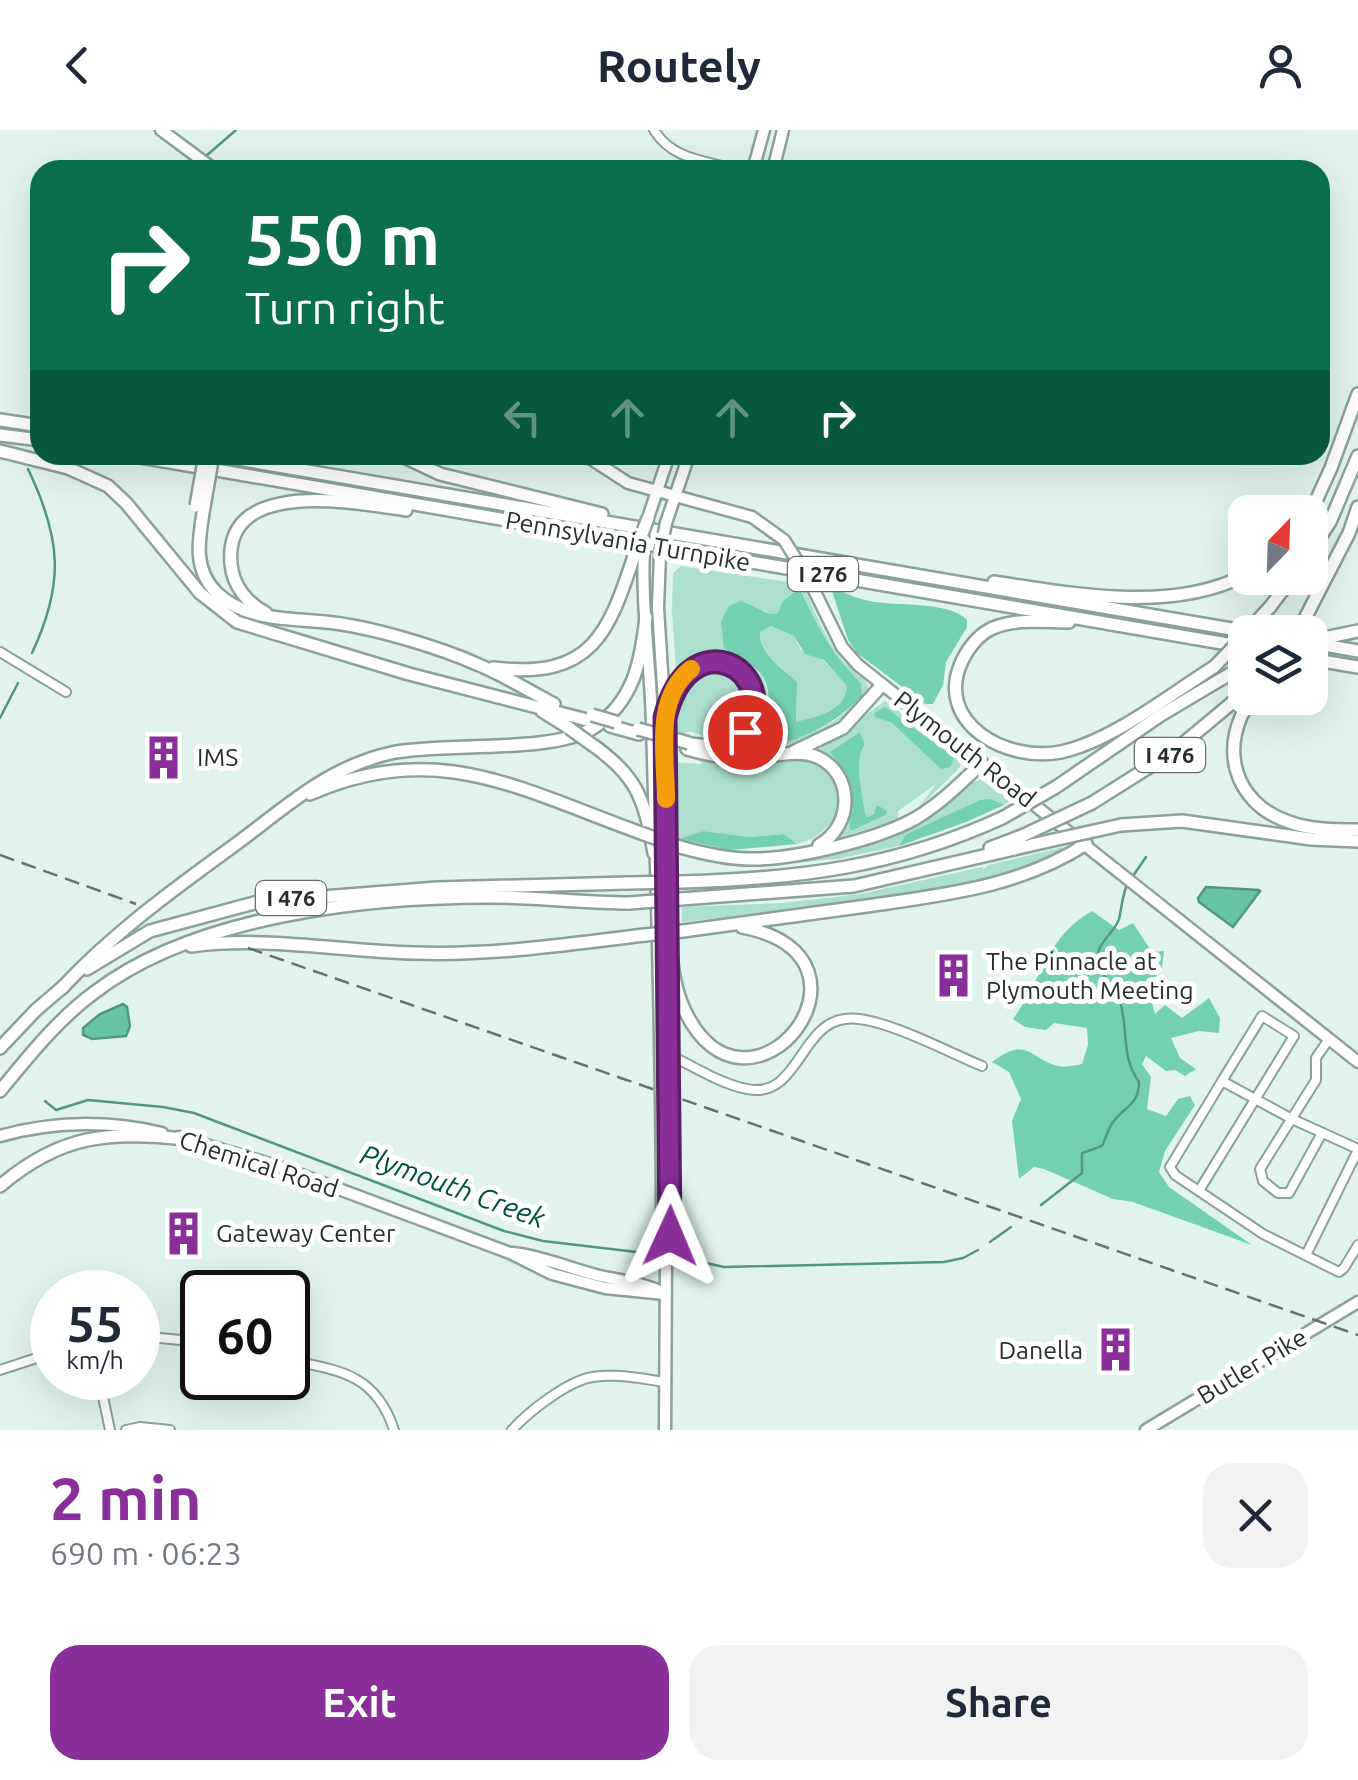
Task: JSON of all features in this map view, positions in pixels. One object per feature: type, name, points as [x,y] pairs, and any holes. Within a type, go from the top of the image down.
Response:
[{"type":"highway","points":[[1319,495],[1358,394]]},
{"type":"highway","points":[[0,420],[30,424]]},
{"type":"highway","points":[[0,434],[30,438]]},
{"type":"highway","points":[[0,451],[30,458]]},
{"type":"highway","points":[[1328,525],[1358,456]]},
{"type":"highway","points":[[56,465],[108,486],[195,588],[221,612],[245,625],[343,655],[590,717]]},
{"type":"highway","name":"Pennsylvania Turnpike","points":[[187,465],[1228,644]]},
{"type":"highway","points":[[204,465],[198,553],[202,570],[212,588],[246,612],[352,625],[484,667],[550,702],[590,717],[728,758],[803,753],[824,761],[838,774],[846,800],[842,819],[832,836],[795,854]]},
{"type":"highway","points":[[210,465],[191,540],[192,560],[203,589],[221,612]]},
{"type":"highway","name":"Pennsylvania Turnpike","points":[[274,465],[1228,630]]},
{"type":"highway","points":[[421,465],[440,474],[702,540]]},
{"type":"highway","points":[[285,618],[263,612],[251,603],[232,570],[236,536],[262,508],[298,501],[448,516],[456,512]]},
{"type":"highway","points":[[1305,615],[1350,533],[1358,507]]},
{"type":"highway","points":[[484,667],[543,668],[580,656],[612,619],[640,550],[648,518]]},
{"type":"highway","points":[[919,576],[966,577],[1152,598],[1198,594],[1228,583]]},
{"type":"highway","name":"I 476","points":[[1263,615],[1279,595]]},
{"type":"highway","points":[[61,989],[120,932],[326,776],[393,753],[540,742],[584,733],[608,718],[634,680],[641,662],[646,617]]},
{"type":"highway","points":[[1108,623],[1018,622],[981,635],[965,656],[956,680],[958,702],[968,723],[980,736],[1005,748],[1038,753],[1066,750],[1108,733],[1214,666]]},
{"type":"highway","points":[[1328,638],[1358,631]]},
{"type":"highway","points":[[1328,645],[1358,651]]},
{"type":"highway","name":"I 476","points":[[0,1048],[61,989],[108,954],[150,931],[202,915],[285,899],[770,878],[848,869],[922,851],[1002,818],[1056,787],[1160,716],[1228,652]]},
{"type":"highway","points":[[665,718],[677,682],[691,668],[718,662],[737,668],[744,675],[755,704],[745,732],[725,745],[688,746]]},
{"type":"highway","points":[[1328,663],[1358,670]]},
{"type":"highway","points":[[1160,716],[1228,675]]},
{"type":"highway","points":[[784,754],[843,728],[882,685]]},
{"type":"highway","points":[[500,696],[540,710],[569,728],[631,778],[647,813],[654,853]]},
{"type":"highway","name":"I 476","points":[[0,1092],[76,1007],[116,978],[206,936],[347,905],[436,893],[629,902],[820,890],[876,882],[939,868],[1028,840],[1174,752],[1228,711]]},
{"type":"highway","points":[[1240,715],[1232,744],[1236,775],[1249,796],[1266,811],[1294,824],[1358,830]]},
{"type":"highway","points":[[281,810],[322,788],[354,778],[386,770],[435,768],[508,785],[680,847],[738,858],[795,854],[902,825],[933,807],[982,763]]},
{"type":"highway","points":[[1028,840],[1121,825],[1182,821],[1310,839],[1358,841]]},
{"type":"highway","points":[[169,950],[252,942],[397,952],[483,953],[645,935],[966,892],[1024,876],[1086,844]]},
{"type":"highway","points":[[667,918],[677,990],[698,1032],[718,1048],[741,1056],[776,1050],[792,1038],[804,1020],[810,990],[807,972],[794,952],[775,937],[742,927],[713,927]]},
{"type":"highway","points":[[0,1186],[49,1151],[79,1140],[125,1134],[186,1138]]},
{"type":"main road","points":[[160,130],[201,160]]},
{"type":"main road","points":[[756,160],[764,130]]},
{"type":"main road","points":[[775,160],[783,130]]},
{"type":"main road","name":"Plymouth Road","points":[[605,465],[628,483],[752,518],[784,540],[849,657],[1358,1062]]},
{"type":"main road","points":[[648,518],[666,465]]},
{"type":"main road","points":[[665,1430],[670,1055],[665,718],[658,608],[660,553],[685,465]]},
{"type":"main road","points":[[640,550],[652,706],[662,1236],[666,1256],[646,1284]]},
{"type":"main road","name":"Chemical Road","points":[[0,1136],[77,1123],[120,1125],[186,1138],[280,1167],[510,1253],[526,1264],[590,1284],[665,1294]]},
{"type":"main road","name":"Chemical Road","points":[[510,1253],[646,1284],[665,1294]]},
{"type":"main road","name":"Butler Pike","points":[[1146,1430],[1358,1302]]},
{"type":"street","points":[[654,130],[678,154],[700,160]]},
{"type":"street","points":[[0,652],[66,692]]},
{"type":"street","points":[[1200,1190],[1294,1036],[1262,1016],[1170,1167],[1175,1175],[1263,1234],[1339,1272],[1358,1245]]},
{"type":"street","points":[[670,1055],[748,1090],[767,1090],[784,1080],[812,1039],[830,1022],[850,1018],[873,1022],[982,1066]]},
{"type":"street","points":[[1322,1133],[1289,1193],[1278,1193],[1262,1181],[1260,1169],[1316,1080],[1316,1058],[1329,1038]]},
{"type":"street","points":[[1222,1081],[1358,1150],[1306,1254]]},
{"type":"street","points":[[0,1370],[30,1360]]},
{"type":"street","points":[[310,1364],[339,1370],[365,1384],[385,1406],[394,1430]]},
{"type":"street","points":[[512,1430],[524,1416],[588,1377],[616,1375],[666,1382]]},
{"type":"street","points":[[104,1400],[110,1430]]},
{"type":"street","points":[[126,1430],[170,1430]]},
{"type":"shaded area","points":[[681,566],[788,582],[799,576],[829,641],[842,660],[865,681],[866,694],[840,719],[810,737],[760,750],[725,751],[744,740],[755,725],[761,708],[760,690],[742,663],[725,656],[700,657],[676,668],[673,573]],"holes":[[[799,588],[833,650],[861,683],[853,704],[834,721],[769,746],[760,728],[766,686],[757,671],[736,657],[764,610],[778,613],[782,602]]]},
{"type":"shaded area","points":[[799,588],[833,650],[861,683],[862,696],[812,732],[783,743],[752,747],[751,736],[766,713],[767,686],[754,667],[724,648],[721,622],[729,606],[741,601],[770,614],[778,613],[782,602]],"holes":[[[771,626],[794,636],[805,654],[824,660],[847,686],[836,707],[796,722],[797,682],[767,654],[760,632]]]},
{"type":"shaded area","points":[[831,588],[873,602],[946,609],[967,620],[967,627],[946,662],[943,685],[933,704],[925,704],[857,653],[848,640]]},
{"type":"shaded area","points":[[771,626],[794,636],[801,650],[823,660],[848,686],[836,707],[796,723],[797,682],[773,660],[761,640],[760,632]]},
{"type":"shaded area","points":[[718,669],[741,684],[746,694],[743,715],[736,725],[714,740],[690,731],[674,736],[688,682],[705,671]]},
{"type":"shaded area","points":[[885,701],[961,759],[960,767],[917,810],[936,784],[898,811],[898,820],[841,837],[850,804],[816,752]],"holes":[[[860,732],[865,744],[859,768],[865,814],[874,814],[878,805],[886,815],[851,831],[851,789],[839,747]]]},
{"type":"shaded area","points":[[885,707],[952,756],[950,767],[941,769],[891,722],[875,717],[874,713]]},
{"type":"shaded area","points":[[860,732],[865,744],[859,768],[865,814],[874,814],[877,805],[887,811],[886,815],[851,831],[849,784],[830,752]]},
{"type":"shaded area","points":[[701,760],[749,766],[810,762],[835,779],[839,804],[825,829],[797,844],[784,834],[750,837],[703,831],[679,839],[672,762],[701,764]]},
{"type":"shaded area","points":[[980,780],[1013,799],[1004,805],[991,799],[905,835],[899,846],[837,859],[769,865],[824,855],[877,839],[926,815]]},
{"type":"shaded area","points":[[991,799],[1004,805],[899,846],[905,835],[980,800]]},
{"type":"shaded area","points":[[703,831],[750,837],[784,834],[797,844],[730,850],[679,839]]},
{"type":"shaded area","points":[[1063,847],[1043,862],[948,888],[682,922],[682,907],[783,903],[861,894],[984,869]]},
{"type":"shaded area","points":[[1206,887],[1260,891],[1233,927],[1199,902]]},
{"type":"shaded area","points":[[1092,911],[1119,930],[1133,923],[1152,952],[1164,951],[1162,967],[1148,989],[1155,1014],[1165,1005],[1182,1018],[1209,998],[1220,1018],[1219,1033],[1199,1031],[1171,1038],[1180,1058],[1196,1069],[1185,1076],[1175,1070],[1166,1071],[1146,1056],[1142,1064],[1151,1077],[1147,1109],[1166,1116],[1178,1099],[1190,1096],[1195,1105],[1165,1151],[1159,1172],[1169,1187],[1252,1245],[1133,1202],[1113,1199],[1044,1169],[1034,1167],[1019,1179],[1012,1121],[1021,1099],[1009,1072],[992,1062],[1021,1050],[1058,1066],[1082,1064],[1088,1045],[1087,1028],[1054,1023],[1046,1030],[1025,1027],[1013,1019],[1054,946]]},
{"type":"shaded area","points":[[123,1004],[130,1026],[126,1036],[92,1039],[83,1035],[83,1028],[100,1014]]},
{"type":"waterway","points":[[206,156],[236,130]]},
{"type":"waterway","points":[[28,469],[47,517],[55,561],[50,604],[32,653]]},
{"type":"waterway","points":[[0,718],[18,683]]},
{"type":"waterway","name":"Plymouth Creek","points":[[1133,876],[1146,857]]},
{"type":"waterway","name":"Plymouth Creek","points":[[1041,1205],[1082,1173],[1082,1153],[1102,1146],[1113,1122],[1134,1101],[1138,1090],[1139,1082],[1127,1052],[1120,1001],[1098,960],[1100,948],[1119,919],[1128,882]]},
{"type":"waterway","name":"Plymouth Creek","points":[[45,1101],[56,1110],[88,1100],[194,1113],[504,1231],[543,1241],[662,1255]]},
{"type":"waterway","name":"Plymouth Creek","points":[[990,1242],[1011,1227]]},
{"type":"waterway","name":"Plymouth Creek","points":[[670,1255],[724,1267],[944,1262],[978,1250]]},
{"type":"railway","points":[[0,855],[136,904]]},
{"type":"railway","points":[[248,948],[1358,1335]]},
{"type":"slow traffic","points":[[666,799],[665,718],[677,682],[691,669]]},
{"type":"place","name":"IMS","points":[[164,757]]},
{"type":"place","name":"The Pinnacle at Plymouth Meeting","points":[[953,975]]},
{"type":"place","name":"Gateway Center","points":[[183,1233]]},
{"type":"place","name":"Danella","points":[[1116,1350]]},
{"type":"route","points":[[670,1236],[665,718],[677,682],[700,664],[718,662],[737,668],[754,694],[754,714],[745,732]]}]
